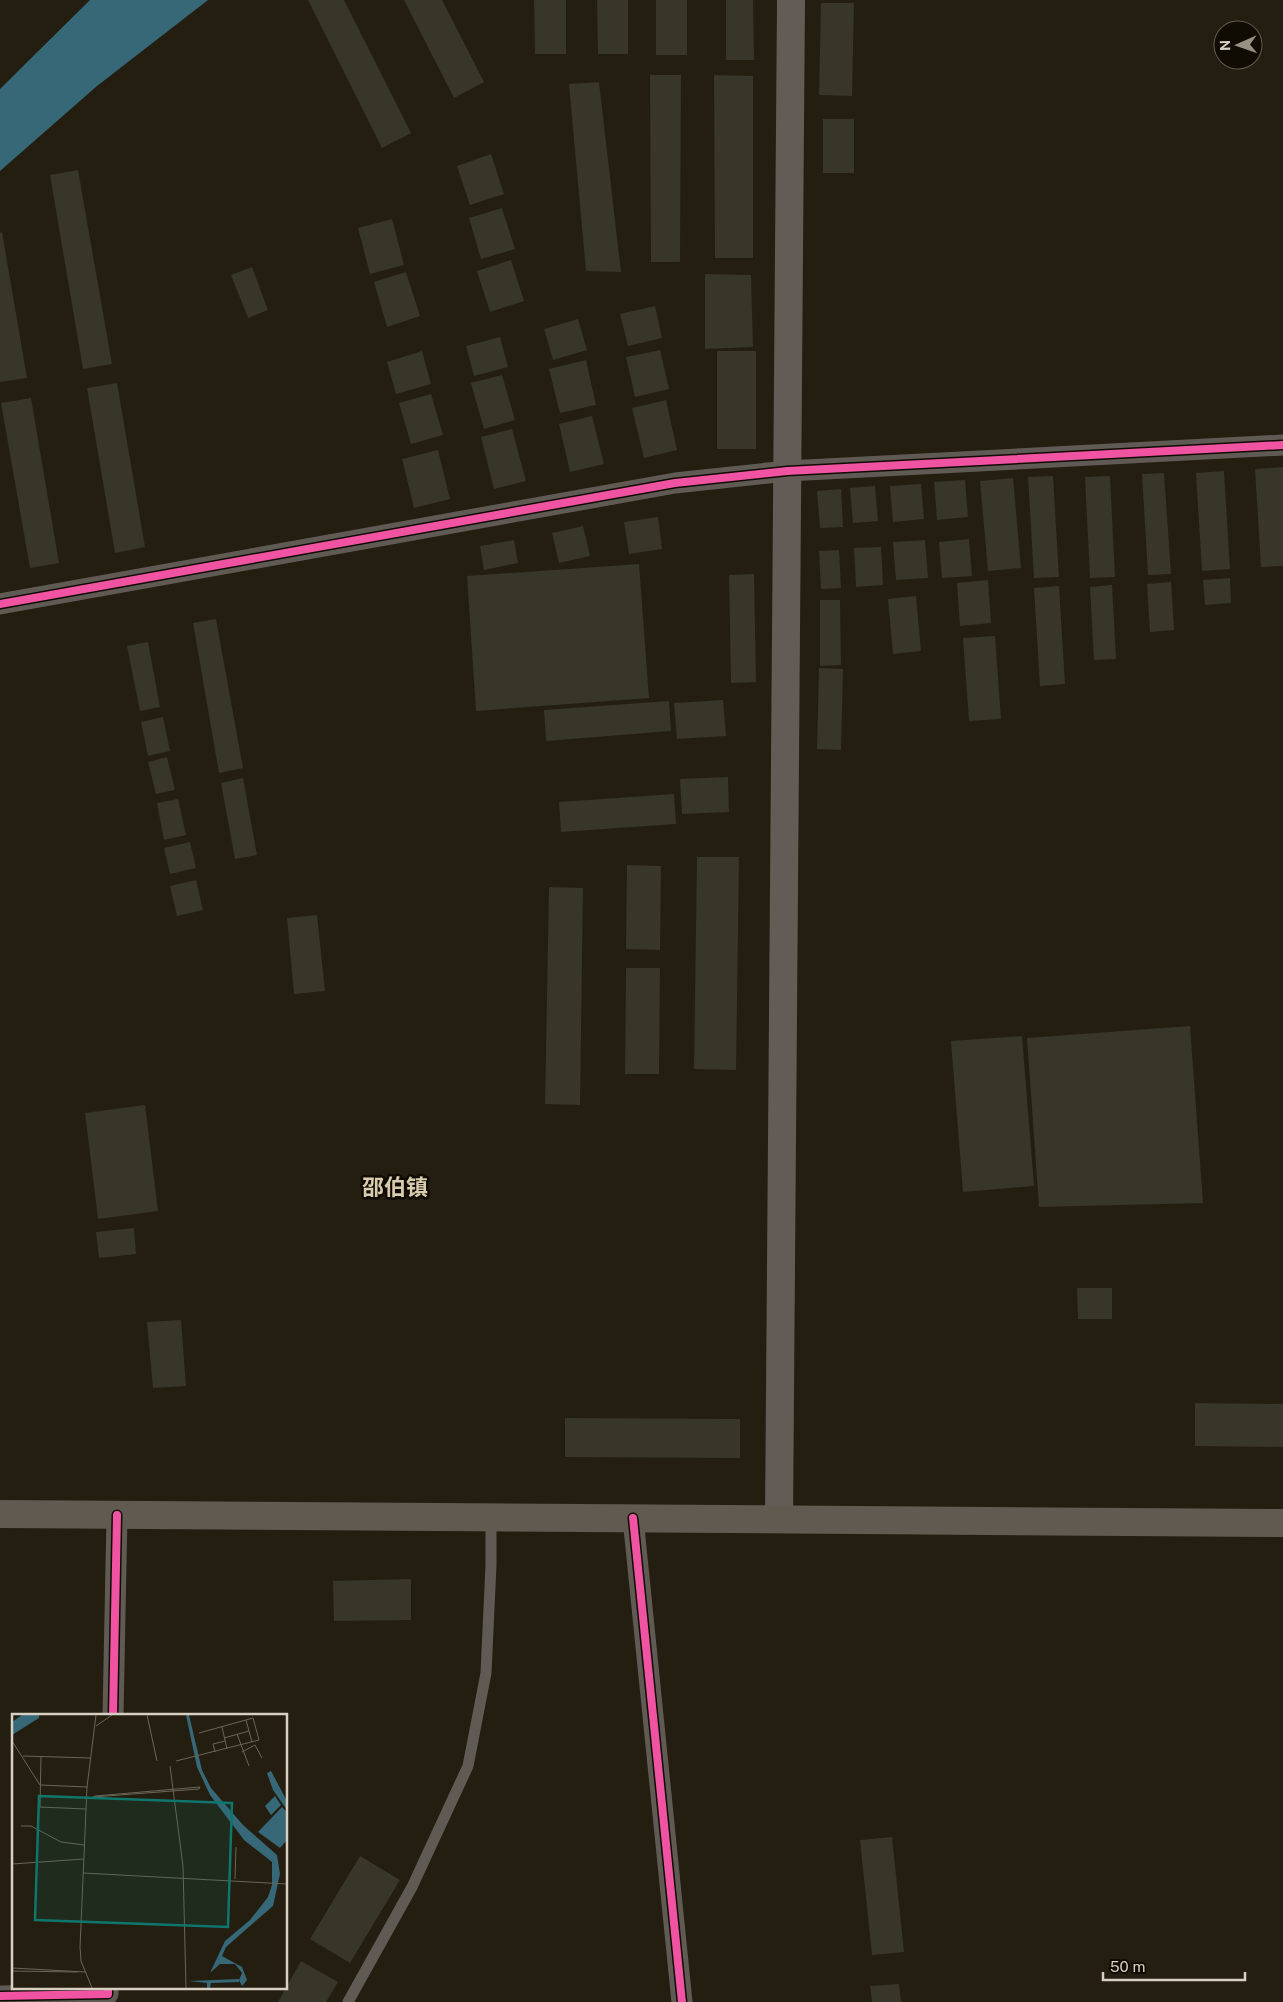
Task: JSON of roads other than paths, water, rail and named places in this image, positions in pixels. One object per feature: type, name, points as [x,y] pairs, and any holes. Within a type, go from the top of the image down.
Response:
[{"type":"main road","points":[[779,1519],[791,0]]},
{"type":"main road","points":[[0,1514],[1283,1523]]},
{"type":"street","points":[[0,604],[675,483],[787,471],[1283,445]]},
{"type":"street","points":[[113,1714],[117,1515]]},
{"type":"street","points":[[633,1518],[682,2002]]},
{"type":"street","points":[[0,1996],[108,1994],[108,1990]]},
{"type":"lane","points":[[348,2002],[412,1887],[468,1766],[486,1673],[491,1565],[491,1517]]},
{"type":"water","points":[[90,0],[208,0],[97,86],[0,171],[0,89]]},
{"type":"district","name":"邵伯镇","points":[[395,1187]]}]
